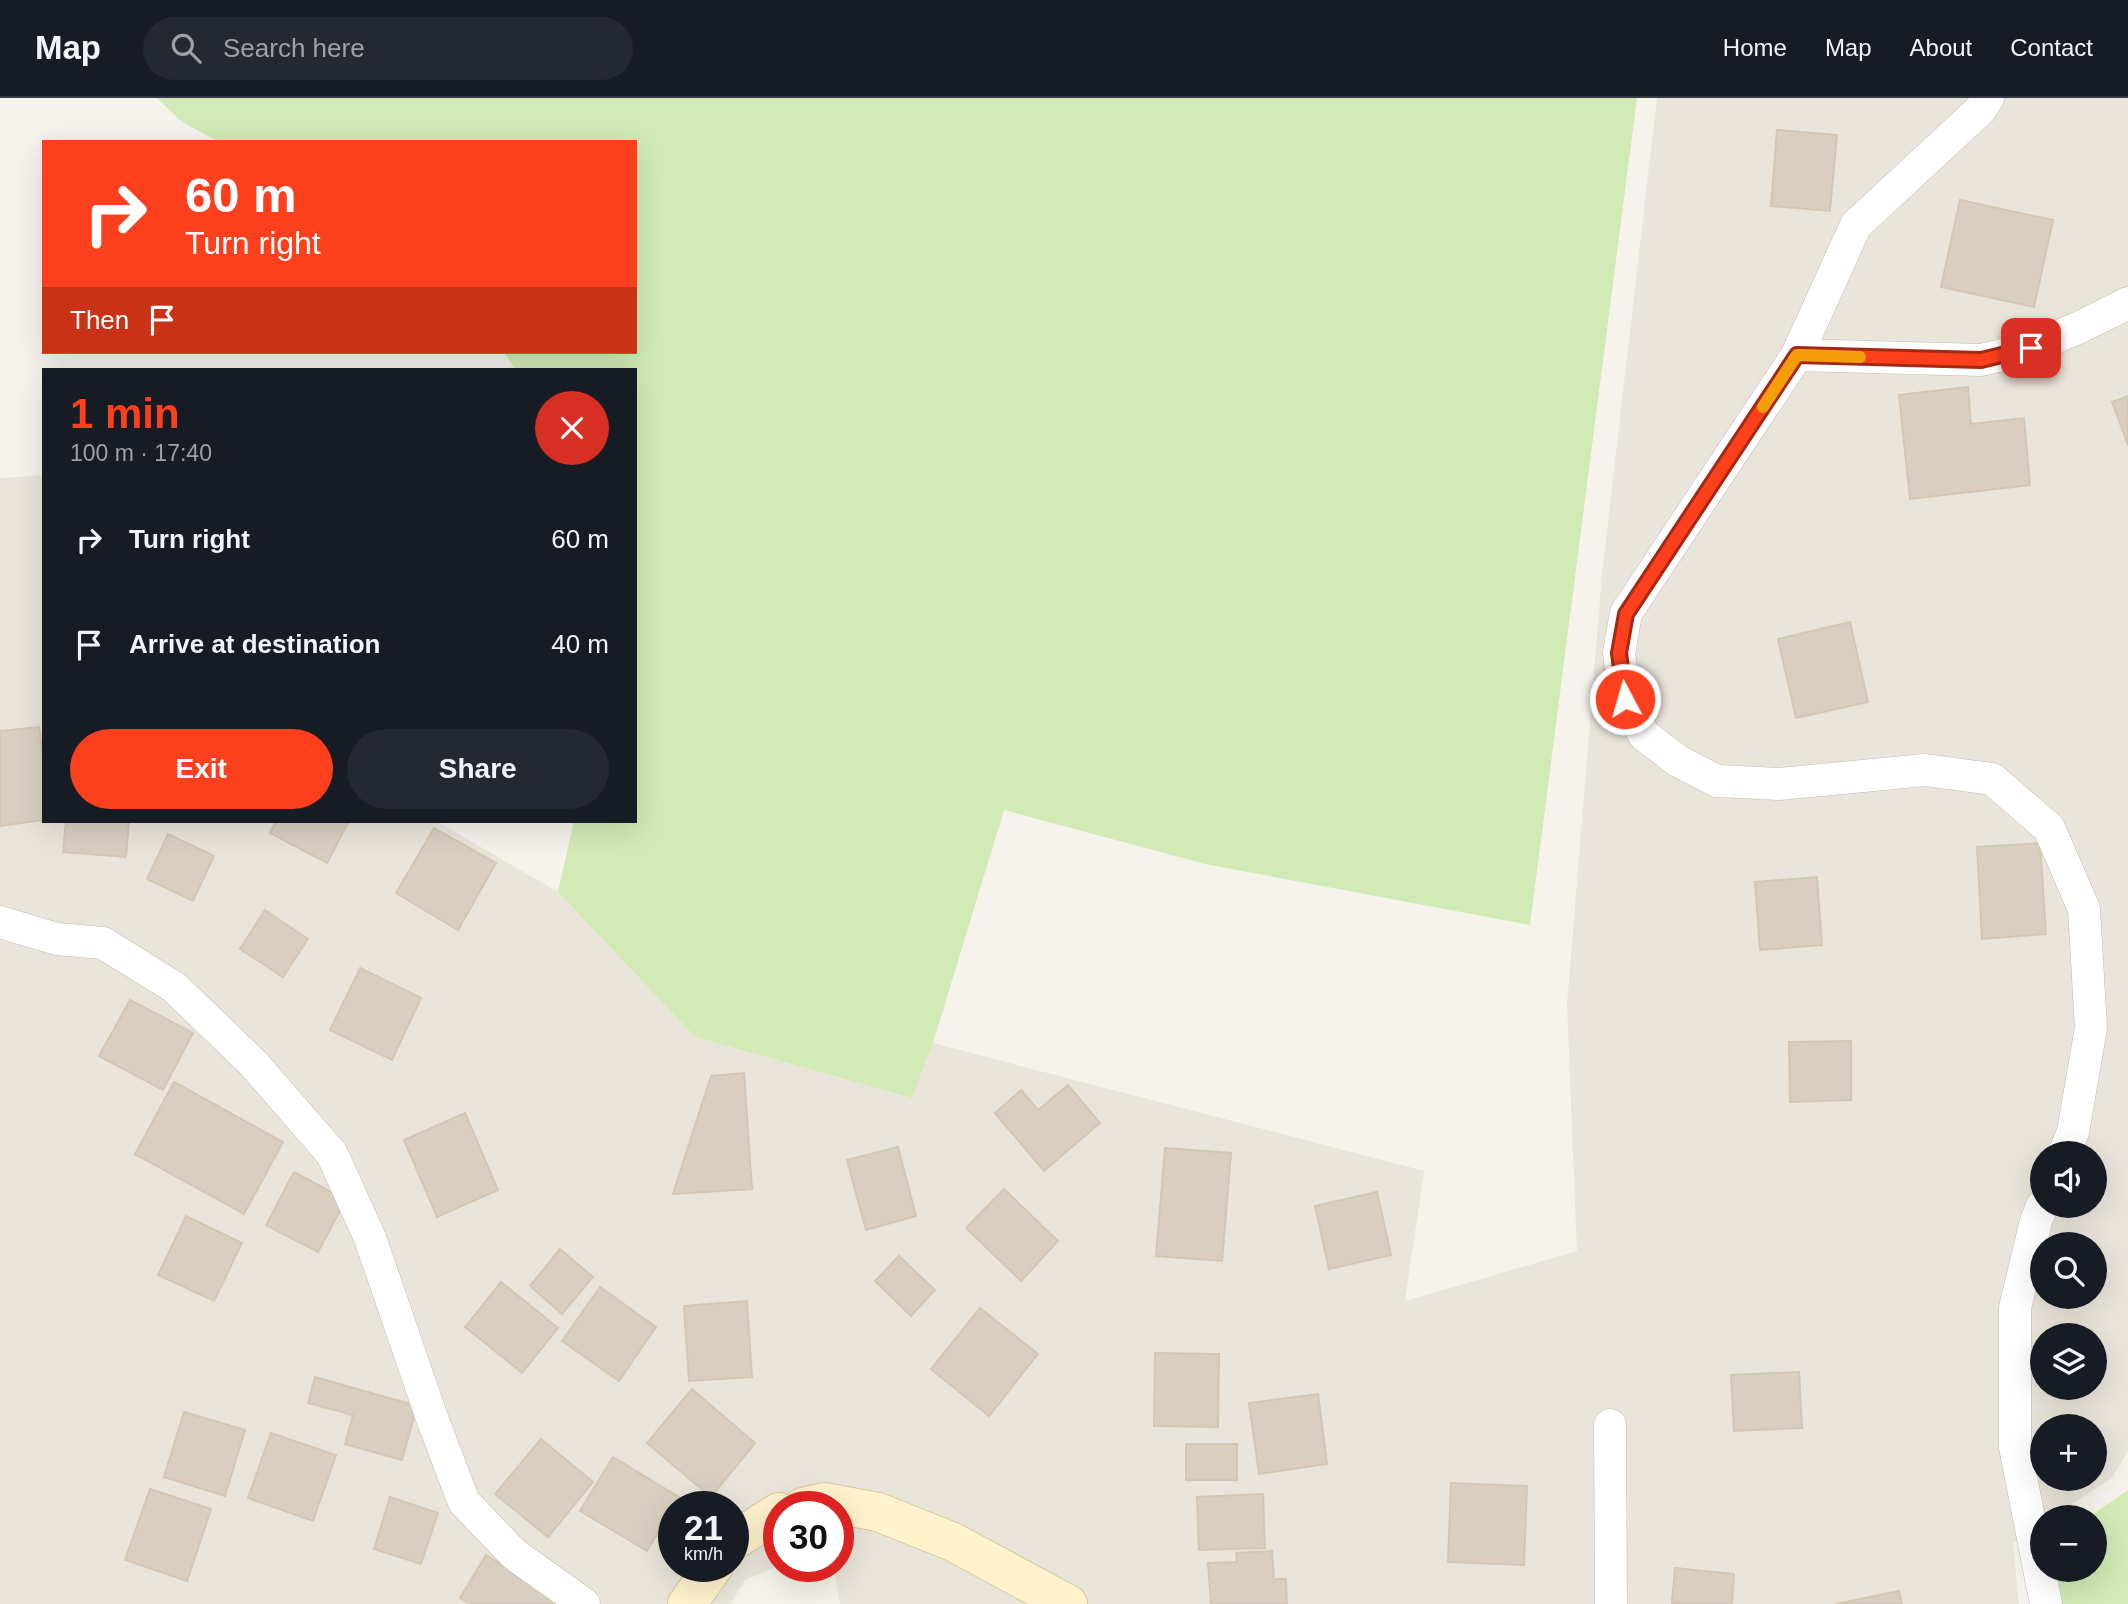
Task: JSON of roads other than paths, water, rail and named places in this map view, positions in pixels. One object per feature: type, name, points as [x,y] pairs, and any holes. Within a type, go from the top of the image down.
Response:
[{"type":"main road","points":[[854,1508],[878,1512],[953,1542],[1068,1604]]},
{"type":"main road","points":[[687,1604],[703,1582]]},
{"type":"street","points":[[1987,98],[1980,110],[1856,225],[1797,355],[1626,614],[1619,653],[1625,699],[1644,735],[1678,761],[1717,781],[1779,784],[1925,770],[1992,779],[2049,828],[2084,909],[2091,1028],[2069,1141]]},
{"type":"street","points":[[1797,355],[1981,360],[2031,348],[2128,303]]},
{"type":"street","points":[[0,922],[57,939],[103,943],[174,987],[253,1063],[332,1154],[370,1238],[464,1502],[514,1554],[584,1604]]},
{"type":"street","points":[[2037,1218],[2015,1308],[2015,1447],[2046,1604]]},
{"type":"street","points":[[1610,1425],[1611,1604]]}]
